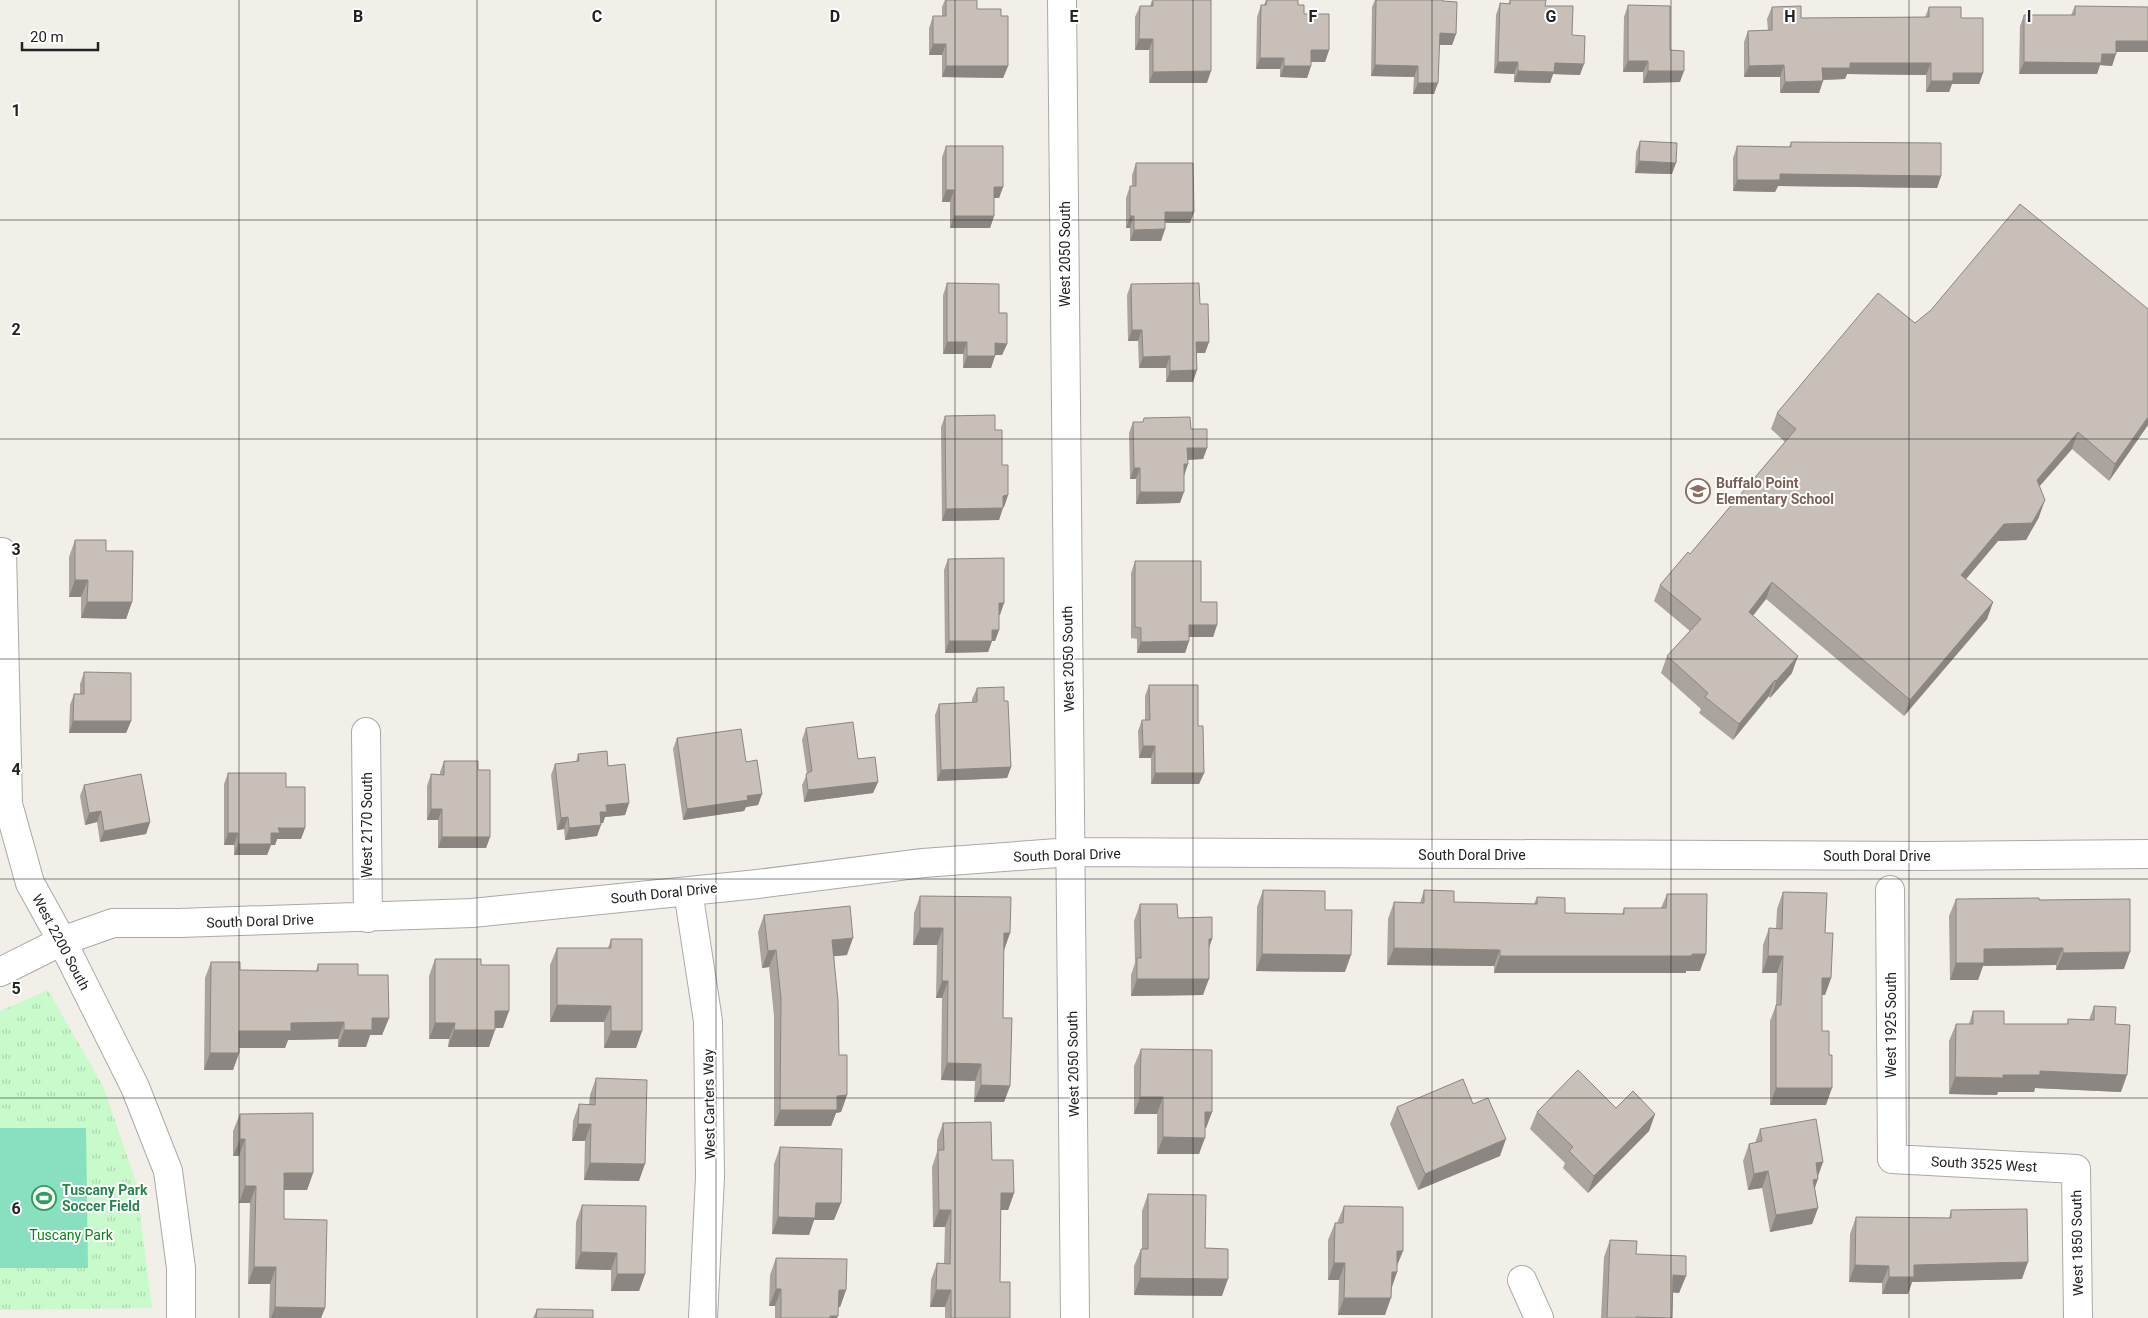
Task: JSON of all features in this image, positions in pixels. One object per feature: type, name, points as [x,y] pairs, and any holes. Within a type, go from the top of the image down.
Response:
[{"type":"street","name":"West 2050 South","points":[[1062,0],[1076,1318]]},
{"type":"street","name":"West 2200 South","points":[[2,552],[3,722],[8,804],[30,883],[62,941],[135,1087],[168,1171],[181,1268],[181,1318]]},
{"type":"street","name":"West 2170 South","points":[[366,732],[368,918]]},
{"type":"street","name":"South Doral Drive","points":[[0,972],[62,941],[113,923],[368,918],[472,913],[688,891],[923,863],[1071,852],[1876,856],[2148,854]]},
{"type":"street","name":"West 1925 South","points":[[1890,890],[1892,1159]]},
{"type":"street","name":"West Carters Way","points":[[688,891],[708,1021],[710,1177],[703,1318]]},
{"type":"street","name":"South 3525 West","points":[[1892,1159],[2076,1169]]},
{"type":"street","name":"West 1850 South","points":[[2076,1169],[2078,1318]]},
{"type":"street","points":[[1522,1280],[1539,1318]]},
{"type":"green space","name":"Tuscany Park","points":[[48,990],[103,1086],[136,1182],[152,1308],[0,1310],[0,1011]]},
{"type":"green space","name":"Tuscany Park Soccer Field","points":[[0,1128],[86,1128],[88,1268],[0,1268]]},
{"type":"building","points":[[946,0],[977,0],[977,9],[1001,9],[1001,16],[1008,16],[1008,66],[946,66],[946,44],[933,44],[933,16],[946,16]]},
{"type":"building","points":[[1153,0],[1211,0],[1211,71],[1153,72],[1153,39],[1139,39],[1140,6],[1153,6]]},
{"type":"building","points":[[1267,0],[1298,0],[1298,5],[1304,5],[1304,14],[1329,14],[1329,50],[1311,50],[1311,66],[1284,66],[1284,58],[1260,58],[1261,5],[1266,5]]},
{"type":"building","points":[[1376,0],[1443,0],[1457,2],[1456,34],[1440,33],[1438,83],[1418,83],[1418,66],[1375,65]]},
{"type":"building","points":[[1510,0],[1546,0],[1545,6],[1573,6],[1572,35],[1585,36],[1584,64],[1555,63],[1554,72],[1518,71],[1518,62],[1498,62],[1500,3],[1510,4]]},
{"type":"building","points":[[1628,5],[1670,6],[1670,50],[1684,51],[1684,71],[1648,71],[1648,61],[1628,61]]},
{"type":"building","points":[[1801,6],[1801,18],[1929,17],[1929,7],[1961,7],[1961,18],[1983,18],[1983,73],[1953,73],[1953,81],[1931,81],[1931,63],[1850,63],[1850,68],[1822,68],[1823,81],[1785,82],[1784,65],[1749,66],[1748,31],[1772,30],[1772,7]]},
{"type":"building","points":[[2075,6],[2148,7],[2148,41],[2116,41],[2116,54],[2102,54],[2101,63],[2024,62],[2024,15],[2075,15]]},
{"type":"building","points":[[1640,141],[1677,143],[1676,163],[1639,161]]},
{"type":"building","points":[[1791,142],[1941,143],[1941,176],[1780,174],[1780,180],[1737,180],[1737,146],[1791,147]]},
{"type":"building","points":[[946,146],[1003,146],[1003,187],[994,187],[994,216],[954,216],[954,190],[946,190]]},
{"type":"building","points":[[1136,163],[1193,163],[1194,212],[1165,212],[1165,229],[1134,230],[1134,216],[1130,216],[1130,186],[1136,186]]},
{"type":"building","name":"Buffalo Point Elementary School","points":[[2020,204],[2148,309],[2148,417],[2115,464],[2078,432],[2037,480],[2045,500],[2032,523],[2004,524],[1961,575],[1993,602],[1910,700],[1772,582],[1749,612],[1798,656],[1775,680],[1739,724],[1705,697],[1708,693],[1667,656],[1701,619],[1660,585],[1688,552],[1690,554],[1796,429],[1777,413],[1878,293],[1915,323],[1931,310]]},
{"type":"building","points":[[947,283],[999,284],[999,313],[1007,313],[1007,344],[995,343],[995,356],[967,356],[967,342],[947,342]]},
{"type":"building","points":[[1199,283],[1200,304],[1208,304],[1209,342],[1196,342],[1197,370],[1170,371],[1170,356],[1143,357],[1142,330],[1132,330],[1131,284]]},
{"type":"building","points":[[995,415],[995,430],[1002,430],[1002,465],[1008,465],[1008,495],[1003,496],[1003,508],[946,509],[945,416]]},
{"type":"building","points":[[1190,417],[1191,429],[1207,429],[1207,448],[1187,448],[1188,464],[1184,464],[1184,492],[1140,492],[1140,468],[1134,468],[1133,422],[1143,422],[1144,418]]},
{"type":"building","points":[[75,540],[106,540],[106,551],[133,551],[132,602],[87,602],[88,580],[75,580]]},
{"type":"building","points":[[1004,558],[1004,603],[999,603],[999,630],[992,630],[992,641],[949,641],[948,559]]},
{"type":"building","points":[[1135,561],[1201,561],[1201,602],[1217,602],[1217,625],[1189,625],[1189,641],[1141,642],[1141,628],[1135,627]]},
{"type":"building","points":[[84,672],[131,673],[131,721],[73,721],[74,694],[84,694]]},
{"type":"building","points":[[1149,685],[1198,685],[1198,726],[1203,726],[1204,773],[1155,773],[1155,746],[1143,746],[1142,720],[1150,720]]},
{"type":"building","points":[[1004,687],[1004,701],[1008,701],[1011,767],[941,770],[939,704],[977,702],[977,688]]},
{"type":"building","points":[[853,722],[858,759],[875,757],[878,782],[808,790],[806,774],[812,771],[806,728]]},
{"type":"building","points":[[741,729],[746,762],[757,760],[762,794],[747,796],[748,800],[687,809],[677,738]]},
{"type":"building","points":[[607,751],[608,766],[625,764],[629,803],[606,805],[607,812],[600,812],[601,825],[569,828],[568,817],[561,818],[555,764],[579,761],[578,754]]},
{"type":"building","points":[[444,761],[478,761],[478,770],[490,770],[490,837],[442,837],[442,809],[431,809],[431,774],[444,775]]},
{"type":"building","points":[[228,773],[286,773],[286,787],[305,787],[305,828],[278,828],[280,833],[271,833],[271,844],[238,844],[238,833],[228,833]]},
{"type":"building","points":[[141,774],[150,822],[104,831],[101,811],[89,813],[84,785]]},
{"type":"building","points":[[1263,890],[1325,891],[1325,910],[1352,910],[1351,955],[1262,954]]},
{"type":"building","points":[[1424,890],[1454,891],[1454,902],[1537,904],[1537,897],[1565,898],[1565,913],[1624,914],[1624,908],[1666,908],[1667,894],[1707,894],[1706,954],[1692,954],[1692,956],[1500,956],[1500,950],[1394,948],[1394,902],[1424,903]]},
{"type":"building","points":[[1783,892],[1827,893],[1825,933],[1833,933],[1831,978],[1822,978],[1822,1031],[1829,1031],[1829,1055],[1832,1055],[1832,1088],[1776,1088],[1776,1005],[1781,1005],[1783,956],[1768,956],[1769,928],[1782,929]]},
{"type":"building","points":[[920,896],[1011,897],[1010,933],[1004,933],[1003,1018],[1012,1018],[1010,1086],[981,1085],[981,1064],[947,1063],[948,981],[942,981],[943,928],[920,928]]},
{"type":"building","points":[[2039,898],[2039,900],[2130,899],[2130,952],[2063,953],[2063,948],[1984,949],[1984,963],[1956,963],[1956,899]]},
{"type":"building","points":[[1140,904],[1177,904],[1178,918],[1212,917],[1212,939],[1209,939],[1209,979],[1137,979],[1137,958],[1141,958]]},
{"type":"building","points":[[850,906],[853,938],[832,940],[838,1001],[839,1055],[847,1055],[847,1095],[837,1096],[837,1110],[780,1110],[781,999],[776,950],[768,951],[764,915]]},
{"type":"building","points":[[611,939],[642,939],[642,1031],[611,1031],[611,1006],[557,1005],[557,948],[611,948]]},
{"type":"building","points":[[435,959],[481,959],[481,965],[509,965],[509,1011],[495,1011],[495,1030],[454,1030],[455,1023],[435,1023]]},
{"type":"building","points":[[211,962],[240,962],[240,970],[318,971],[318,964],[358,964],[358,975],[388,975],[389,1018],[372,1018],[372,1030],[344,1030],[344,1022],[291,1023],[291,1031],[239,1031],[239,1053],[210,1053]]},
{"type":"building","points":[[2094,1006],[2116,1007],[2115,1024],[2130,1025],[2127,1075],[2040,1071],[2040,1075],[2003,1075],[2003,1078],[1955,1077],[1956,1024],[1973,1024],[1973,1011],[2004,1011],[2004,1024],[2068,1024],[2068,1019],[2094,1020]]},
{"type":"building","points":[[1141,1049],[1212,1050],[1212,1112],[1205,1112],[1205,1138],[1163,1137],[1163,1097],[1140,1097]]},
{"type":"building","points":[[1578,1070],[1616,1108],[1633,1091],[1655,1114],[1594,1176],[1569,1151],[1573,1147],[1537,1112]]},
{"type":"building","points":[[596,1078],[647,1080],[645,1164],[590,1163],[591,1124],[578,1124],[579,1104],[595,1105]]},
{"type":"building","points":[[1463,1079],[1473,1104],[1488,1098],[1506,1139],[1425,1174],[1397,1107]]},
{"type":"building","points":[[313,1113],[313,1173],[284,1173],[284,1219],[327,1220],[325,1308],[275,1307],[276,1267],[254,1267],[256,1186],[245,1186],[245,1139],[240,1139],[240,1114]]},
{"type":"building","points":[[1816,1119],[1823,1162],[1816,1163],[1818,1179],[1813,1180],[1818,1208],[1776,1215],[1768,1171],[1754,1174],[1749,1144],[1762,1141],[1760,1129]]},
{"type":"building","points":[[991,1122],[992,1160],[1013,1160],[1014,1193],[1001,1193],[1000,1282],[1010,1282],[1010,1318],[951,1318],[951,1290],[936,1290],[937,1263],[950,1264],[951,1210],[939,1210],[938,1150],[944,1150],[943,1123]]},
{"type":"building","points":[[780,1147],[842,1149],[841,1203],[816,1203],[815,1218],[778,1217]]},
{"type":"building","points":[[1148,1194],[1206,1195],[1205,1248],[1228,1249],[1228,1279],[1140,1278],[1141,1249],[1148,1249]]},
{"type":"building","points":[[582,1205],[646,1206],[645,1274],[617,1274],[617,1253],[581,1252]]},
{"type":"building","points":[[1344,1206],[1403,1207],[1403,1251],[1397,1251],[1397,1272],[1392,1272],[1391,1298],[1344,1298],[1345,1263],[1334,1263],[1335,1223],[1343,1223]]},
{"type":"building","points":[[2027,1209],[2028,1262],[1914,1265],[1914,1277],[1889,1277],[1889,1266],[1855,1265],[1856,1217],[1951,1218],[1951,1210]]},
{"type":"building","points":[[1610,1240],[1637,1241],[1636,1254],[1686,1256],[1686,1276],[1673,1275],[1672,1318],[1607,1318]]},
{"type":"building","points":[[776,1258],[847,1259],[846,1290],[839,1290],[838,1316],[830,1316],[830,1318],[781,1318],[781,1289],[776,1289]]},
{"type":"building","points":[[537,1309],[593,1310],[593,1318],[536,1318]]},
{"type":"place","name":"Buffalo Point Elementary School","points":[[1698,491]]},
{"type":"place","name":"Tuscany Park Soccer Field","points":[[44,1198]]}]
